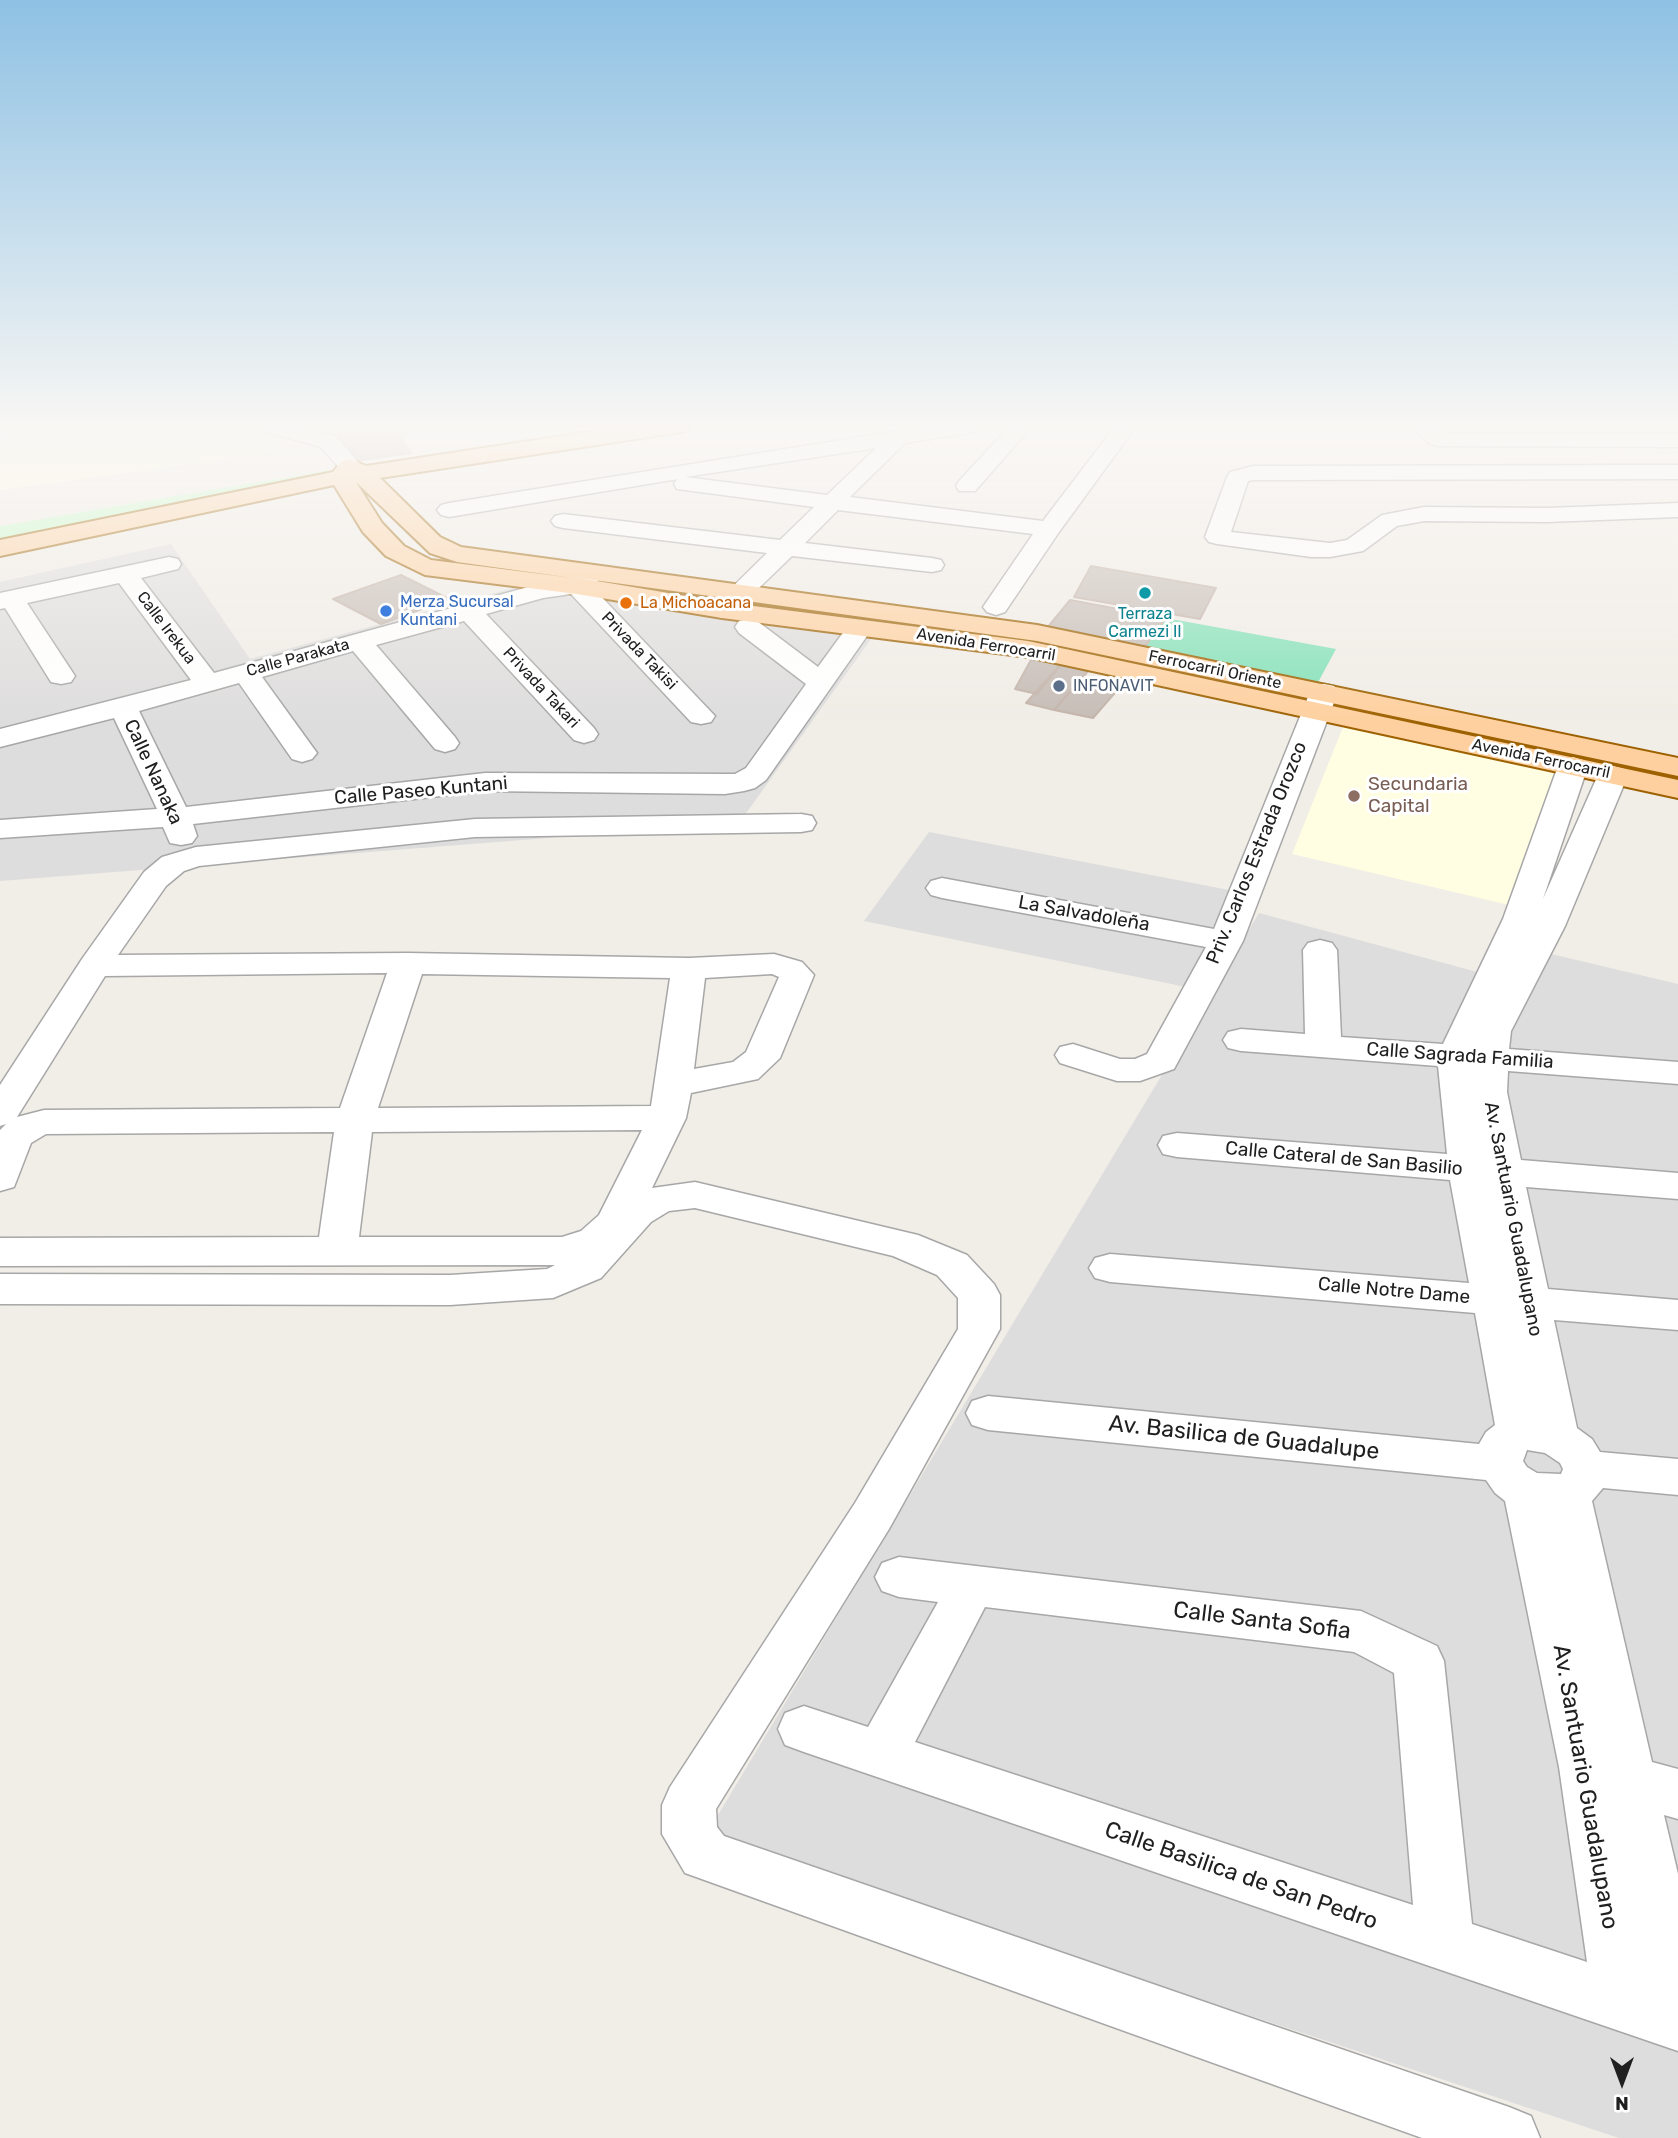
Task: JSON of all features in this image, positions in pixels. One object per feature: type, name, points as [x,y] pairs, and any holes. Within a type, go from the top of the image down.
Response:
[{"type":"main road","points":[[0,548],[107,525]]},
{"type":"main road","points":[[372,527],[383,525]]},
{"type":"main road","points":[[416,525],[439,548],[457,554],[585,580]]},
{"type":"main road","name":"Avenida Ferrocarril","points":[[372,527],[395,551],[425,567],[585,580],[731,601],[981,624],[1028,649],[1168,669],[1319,702],[1573,766],[1678,789]]},
{"type":"main road","points":[[1319,702],[1678,767]]},
{"type":"street","points":[[595,525],[932,565]]},
{"type":"street","points":[[731,601],[809,525]]},
{"type":"street","points":[[1016,525],[1049,529]]},
{"type":"street","points":[[981,624],[1052,525]]},
{"type":"street","points":[[1221,525],[1217,537],[1330,550],[1354,546],[1383,525]]},
{"type":"street","points":[[61,676],[6,600],[169,564]]},
{"type":"street","name":"Calle Irekua","points":[[125,574],[207,683]]},
{"type":"street","name":"Calle Parakata","points":[[0,738],[123,707],[585,580]]},
{"type":"street","name":"Privada Takisi","points":[[585,580],[701,716]]},
{"type":"street","name":"Privada Takari","points":[[469,611],[584,734]]},
{"type":"street","points":[[748,627],[822,683]]},
{"type":"street","name":"Calle Paseo Kuntani","points":[[0,829],[179,827],[485,782],[725,785],[744,782],[756,774],[854,636]]},
{"type":"street","points":[[359,642],[445,743]]},
{"type":"street","points":[[245,673],[302,753]]},
{"type":"street","name":"Priv. Carlos Estrada Orozco","points":[[1073,1055],[1117,1070],[1140,1070],[1161,1061],[1226,941],[1319,702]]},
{"type":"street","name":"Calle Nanaka","points":[[123,707],[179,827]]},
{"type":"street","name":"Av. Santuario Guadalupano","points":[[1572,825],[1573,766]]},
{"type":"street","name":"Av. Santuario Guadalupano","points":[[1613,775],[1572,825],[1493,1031],[1473,1057],[1488,1092],[1486,1171],[1543,1464],[1632,1781],[1678,2002]]},
{"type":"street","points":[[0,1114],[94,966],[155,879],[173,864],[196,857],[503,827],[801,823]]},
{"type":"street","name":"La Salvadoleña","points":[[942,888],[1226,941]]},
{"type":"street","points":[[1320,950],[1323,1046]]},
{"type":"street","points":[[0,1178],[14,1138],[27,1127],[44,1122],[355,1120],[671,1102],[745,1071],[762,1058],[797,975],[790,969],[774,964],[689,968],[408,963],[94,966]]},
{"type":"street","points":[[337,1252],[355,1120],[408,963]]},
{"type":"street","points":[[0,1252],[563,1251],[595,1241],[615,1223],[671,1102],[689,968]]},
{"type":"street","name":"Calle Sagrada Familia","points":[[1241,1040],[1678,1073]]},
{"type":"street","name":"Calle Cateral de San Basilio","points":[[1177,1145],[1678,1186]]},
{"type":"street","points":[[0,1289],[450,1290],[553,1283],[586,1268],[637,1212],[660,1199],[695,1195],[904,1245],[952,1265],[979,1295],[979,1329],[872,1516],[689,1805],[690,1834],[705,1855],[1508,2138]]},
{"type":"street","name":"Calle Notre Dame","points":[[1110,1268],[1678,1315]]},
{"type":"street","name":"Av. Basilica de Guadalupe","points":[[988,1413],[1678,1477]]},
{"type":"street","name":"Calle Santa Sofia","points":[[899,1577],[1361,1632],[1419,1661],[1445,1945]]},
{"type":"street","points":[[881,1754],[971,1587]]},
{"type":"street","name":"Calle Basilica de San Pedro","points":[[804,1729],[1678,2021]]},
{"type":"street","name":"Av. Santuario Guadalupano","points":[[1623,2003],[1632,1781]]},
{"type":"shaded area","points":[[171,544],[250,659],[524,585],[874,635],[739,823],[0,881],[0,582]]},
{"type":"shaded area","points":[[1345,722],[1566,768],[1509,905],[1292,854]]},
{"type":"shaded area","points":[[929,832],[1234,891],[1191,988],[864,921]]},
{"type":"shaded area","points":[[1259,913],[1481,973],[1492,940],[1678,984],[1678,2138],[1619,2138],[706,1835]]},
{"type":"green space","points":[[7,525],[93,525],[0,545],[0,526]]},
{"type":"green space","points":[[1166,618],[1336,649],[1315,688],[1141,652]]},
{"type":"building","name":"Terraza Carmezi II","points":[[1091,566],[1216,588],[1200,619],[1074,597]]},
{"type":"building","name":"Merza Sucursal Kuntani","points":[[401,575],[449,599],[381,624],[333,599]]},
{"type":"building","points":[[1070,600],[1166,618],[1141,652],[1043,633]]},
{"type":"building","points":[[1032,658],[1062,663],[1037,694],[1015,689]]},
{"type":"building","name":"INFONAVIT","points":[[1062,663],[1090,669],[1054,710],[1026,703]]},
{"type":"building","points":[[1082,678],[1120,687],[1093,718],[1054,710]]},
{"type":"place","name":"Terraza Carmezi II","points":[[1145,593]]},
{"type":"place","name":"La Michoacana","points":[[626,603]]},
{"type":"place","name":"Merza Sucursal Kuntani","points":[[386,611]]},
{"type":"place","name":"INFONAVIT","points":[[1059,686]]},
{"type":"place","name":"Secundaria Capital","points":[[1354,796]]}]
